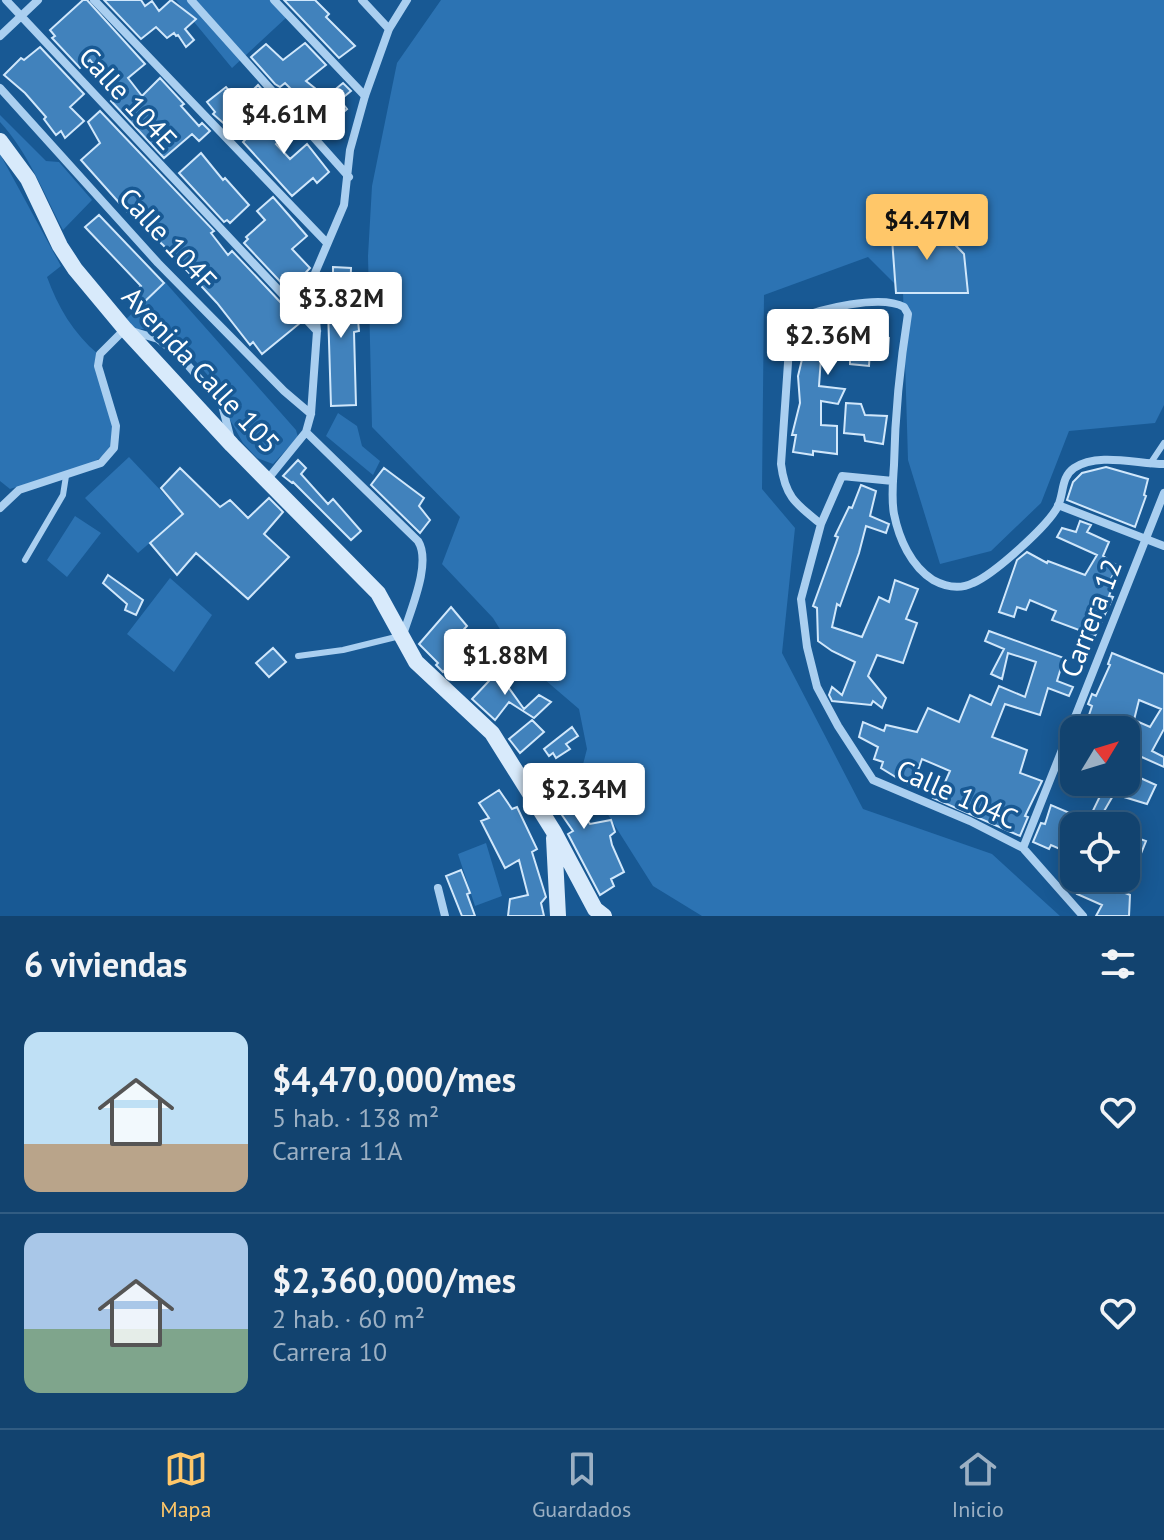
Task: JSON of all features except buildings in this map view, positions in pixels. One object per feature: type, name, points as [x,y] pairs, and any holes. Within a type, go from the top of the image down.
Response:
[{"type":"main road","name":"Avenida Calle 105","points":[[0,141],[28,179],[60,246],[75,269],[125,329],[232,445],[378,593],[416,662],[492,733],[554,832],[596,914]]},
{"type":"main road","points":[[554,832],[558,916]]},
{"type":"street","name":"Calle 104E","points":[[6,0],[317,331]]},
{"type":"street","points":[[0,36],[38,0]]},
{"type":"street","points":[[94,0],[327,243]]},
{"type":"street","points":[[191,0],[349,177]]},
{"type":"street","points":[[274,0],[365,96]]},
{"type":"street","points":[[362,0],[389,29]]},
{"type":"street","points":[[267,480],[306,432],[311,414],[317,331],[312,280],[344,205],[350,150],[365,96],[389,29],[407,0]]},
{"type":"street","name":"Calle 104F","points":[[0,88],[158,263],[284,391],[311,414]]},
{"type":"street","points":[[893,481],[842,476],[821,524],[792,501],[786,491],[782,477],[782,436],[790,334],[793,323],[802,316],[852,304],[888,302],[904,307],[908,314],[895,435],[894,513],[911,558],[923,573],[941,584],[957,588],[974,583],[1045,525],[1058,505],[1064,481],[1071,470],[1080,465],[1108,460],[1164,464]]},
{"type":"street","points":[[0,508],[19,490],[101,463],[114,448],[116,426],[98,366],[100,354],[125,329]]},
{"type":"street","points":[[306,432],[424,550],[424,563],[403,635]]},
{"type":"street","name":"Carrera 12","points":[[1023,848],[1164,493]]},
{"type":"street","points":[[1058,505],[1164,546]]},
{"type":"street","name":"Calle 104C","points":[[821,524],[801,599],[807,647],[817,687],[838,726],[873,780],[970,821],[1023,848]]},
{"type":"street","points":[[1023,848],[1083,916]]},
{"type":"street","points":[[438,888],[445,916]]},
{"type":"lane","points":[[1150,464],[1164,443]]},
{"type":"lane","points":[[25,560],[63,495],[66,476]]},
{"type":"lane","points":[[298,656],[343,650],[403,635]]},
{"type":"shaded area","points":[[176,0],[273,0],[288,16],[232,68]]},
{"type":"shaded area","points":[[441,0],[1164,0],[1164,405],[1155,423],[1069,431],[1041,503],[991,551],[940,564],[908,460],[903,292],[868,257],[764,295],[762,489],[795,528],[782,653],[863,809],[992,854],[1060,916],[702,916],[653,886],[581,772],[587,749],[579,709],[516,655],[493,618],[442,564],[460,517],[372,427],[368,256],[372,186],[397,63]]},
{"type":"shaded area","points":[[0,115],[46,161],[59,162],[92,200],[63,230],[27,160],[0,122]]},
{"type":"shaded area","points":[[0,154],[61,266],[47,277],[56,299],[67,319],[98,354],[114,435],[109,451],[99,459],[52,478],[10,489],[0,481]]},
{"type":"shaded area","points":[[165,282],[296,430],[298,437],[273,464],[257,458],[243,443],[229,418],[224,394],[186,350],[153,329],[136,329],[123,322]]},
{"type":"shaded area","points":[[338,413],[357,426],[362,446],[380,461],[373,475],[326,436]]},
{"type":"shaded area","points":[[129,457],[183,514],[138,553],[85,498]]},
{"type":"shaded area","points":[[75,516],[101,533],[67,577],[47,560]]},
{"type":"shaded area","points":[[170,578],[212,615],[174,672],[127,634]]},
{"type":"shaded area","points":[[486,843],[502,896],[475,906],[458,854]]}]
